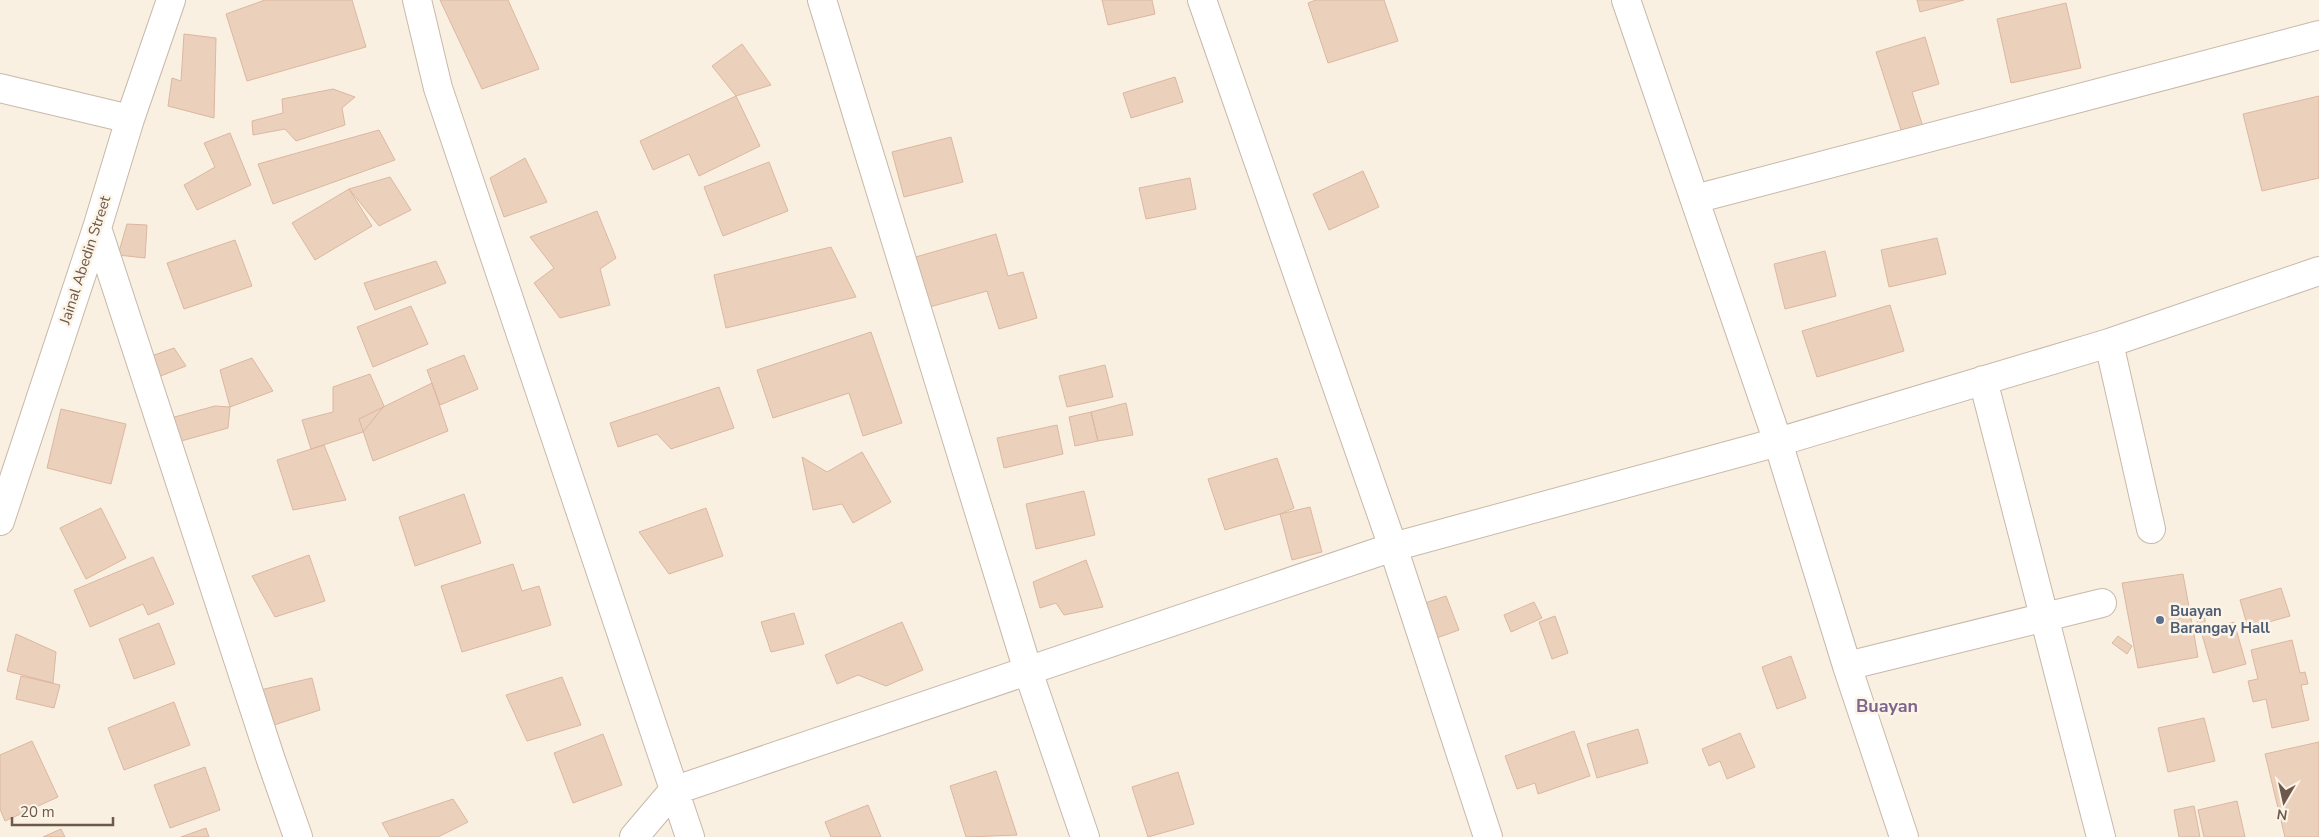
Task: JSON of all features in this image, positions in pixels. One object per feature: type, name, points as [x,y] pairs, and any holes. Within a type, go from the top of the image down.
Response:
[{"type":"street","name":"Jainal Abedin Street","points":[[0,521],[130,119],[171,0]]},
{"type":"street","points":[[418,0],[438,88],[690,837]]},
{"type":"street","points":[[822,0],[1028,671],[1085,837]]},
{"type":"street","points":[[1202,0],[1393,547],[1488,837]]},
{"type":"street","points":[[1626,0],[1778,442],[1847,666],[1904,837]]},
{"type":"street","points":[[1695,199],[2319,35]]},
{"type":"street","points":[[0,88],[130,119]]},
{"type":"street","points":[[96,228],[298,837]]},
{"type":"street","points":[[634,837],[673,791],[1393,547],[1778,442],[2109,342],[2319,271]]},
{"type":"street","points":[[2109,342],[2150,529]]},
{"type":"street","points":[[1984,380],[2101,837]]},
{"type":"street","points":[[1847,666],[2043,616],[2102,603]]},
{"type":"building","points":[[265,0],[352,0],[366,47],[247,81],[226,14]]},
{"type":"building","points":[[440,0],[508,0],[539,69],[482,89]]},
{"type":"building","points":[[1102,0],[1152,0],[1155,14],[1108,25]]},
{"type":"building","points":[[1316,0],[1384,0],[1398,41],[1328,63],[1308,3]]},
{"type":"building","points":[[1917,0],[1964,0],[1920,12]]},
{"type":"building","points":[[2066,3],[2081,68],[2011,83],[1997,19]]},
{"type":"building","points":[[184,34],[216,38],[214,118],[168,106],[172,78],[181,81]]},
{"type":"building","points":[[1925,37],[1939,84],[1912,92],[1924,130],[1903,136],[1876,52]]},
{"type":"building","points":[[742,44],[771,85],[736,96],[712,66]]},
{"type":"building","points":[[1175,77],[1183,102],[1131,118],[1123,93]]},
{"type":"building","points":[[333,89],[355,97],[342,108],[345,125],[296,141],[285,129],[253,135],[252,121],[283,113],[282,99]]},
{"type":"building","points":[[736,96],[760,146],[699,176],[689,154],[653,170],[640,141]]},
{"type":"building","points":[[2319,96],[2319,178],[2262,191],[2243,114]]},
{"type":"building","points":[[379,130],[395,160],[273,204],[258,164]]},
{"type":"building","points":[[230,133],[251,185],[197,210],[184,185],[215,167],[204,143]]},
{"type":"building","points":[[951,137],[963,182],[904,197],[892,152]]},
{"type":"building","points":[[525,158],[547,202],[504,217],[490,178]]},
{"type":"building","points":[[769,162],[788,211],[723,236],[704,187]]},
{"type":"building","points":[[1363,171],[1379,207],[1329,230],[1313,194]]},
{"type":"building","points":[[390,177],[411,210],[379,226],[349,189]]},
{"type":"building","points":[[1190,178],[1196,209],[1146,219],[1139,188]]},
{"type":"building","points":[[349,189],[372,226],[315,260],[292,223]]},
{"type":"building","points":[[597,211],[616,258],[600,269],[610,305],[560,318],[534,283],[554,268],[530,237]]},
{"type":"building","points":[[127,224],[147,225],[145,258],[118,255]]},
{"type":"building","points":[[996,234],[1008,276],[1023,272],[1037,318],[999,329],[987,291],[926,308],[912,258]]},
{"type":"building","points":[[1937,238],[1946,274],[1889,287],[1881,250]]},
{"type":"building","points":[[235,240],[252,286],[184,309],[167,263]]},
{"type":"building","points":[[831,247],[856,297],[726,328],[714,275]]},
{"type":"building","points":[[1825,251],[1836,296],[1785,309],[1774,264]]},
{"type":"building","points":[[436,261],[446,283],[375,310],[364,283]]},
{"type":"building","points":[[1890,305],[1904,351],[1817,377],[1802,331]]},
{"type":"building","points":[[411,306],[428,344],[373,367],[357,327]]},
{"type":"building","points":[[871,332],[902,423],[863,436],[849,393],[773,418],[757,370]]},
{"type":"building","points":[[174,348],[186,366],[153,379],[143,359]]},
{"type":"building","points":[[464,355],[478,389],[440,405],[427,370]]},
{"type":"building","points":[[252,358],[273,391],[230,407],[220,370]]},
{"type":"building","points":[[1105,365],[1113,397],[1067,407],[1059,376]]},
{"type":"building","points":[[370,374],[384,406],[363,432],[311,449],[302,420],[333,412],[333,387]]},
{"type":"building","points":[[432,383],[448,431],[373,461],[359,419]]},
{"type":"building","points":[[719,387],[734,428],[671,449],[657,434],[618,447],[610,423]]},
{"type":"building","points":[[1126,403],[1133,435],[1098,441],[1091,412]]},
{"type":"building","points":[[215,406],[230,407],[228,428],[174,443],[167,419]]},
{"type":"building","points":[[61,409],[126,424],[111,484],[47,468]]},
{"type":"building","points":[[1091,412],[1098,441],[1075,446],[1069,417]]},
{"type":"building","points":[[1057,425],[1063,454],[1004,468],[997,438]]},
{"type":"building","points":[[324,445],[346,500],[293,510],[277,460]]},
{"type":"building","points":[[862,452],[891,502],[853,523],[842,504],[813,510],[802,457],[827,472]]},
{"type":"building","points":[[1277,458],[1294,508],[1225,530],[1208,479]]},
{"type":"building","points":[[1084,491],[1095,535],[1036,549],[1026,504]]},
{"type":"building","points":[[464,494],[481,543],[415,566],[399,517]]},
{"type":"building","points":[[1310,507],[1322,552],[1292,560],[1280,514]]},
{"type":"building","points":[[101,508],[126,558],[86,579],[60,528]]},
{"type":"building","points":[[706,508],[723,556],[669,574],[639,532]]},
{"type":"building","points":[[309,555],[325,601],[275,617],[252,576]]},
{"type":"building","points":[[153,557],[174,604],[148,615],[143,604],[90,627],[74,590]]},
{"type":"building","points":[[1086,560],[1103,607],[1064,615],[1056,603],[1040,608],[1033,582]]},
{"type":"building","points":[[513,564],[522,591],[539,586],[551,625],[462,652],[441,586]]},
{"type":"building","name":"Buayan Barangay Hall","points":[[2183,574],[2198,657],[2138,668],[2122,583]]},
{"type":"building","points":[[2281,588],[2290,616],[2248,628],[2240,600]]},
{"type":"building","points":[[1446,596],[1459,630],[1434,639],[1422,604]]},
{"type":"building","points":[[1534,602],[1542,618],[1511,632],[1504,615]]},
{"type":"building","points":[[794,613],[804,644],[771,652],[761,622]]},
{"type":"building","points":[[1555,616],[1568,653],[1552,659],[1539,622]]},
{"type":"building","points":[[2205,618],[2205,627],[2198,631],[2197,619]]},
{"type":"building","points":[[902,622],[923,670],[886,686],[858,675],[837,684],[825,655]]},
{"type":"building","points":[[2234,622],[2246,664],[2213,673],[2201,631]]},
{"type":"building","points":[[159,623],[175,664],[134,679],[119,639]]},
{"type":"building","points":[[16,634],[56,652],[53,683],[7,671]]},
{"type":"building","points":[[2118,636],[2132,646],[2127,654],[2112,643]]},
{"type":"building","points":[[2292,640],[2300,673],[2305,672],[2308,684],[2301,685],[2309,720],[2272,728],[2266,699],[2253,702],[2248,681],[2258,679],[2251,650]]},
{"type":"building","points":[[1791,656],[1806,698],[1777,709],[1762,667]]},
{"type":"building","points":[[21,676],[60,685],[54,708],[16,699]]},
{"type":"building","points":[[562,677],[581,725],[527,741],[506,695]]},
{"type":"building","points":[[312,678],[320,710],[268,727],[256,691]]},
{"type":"building","points":[[174,702],[190,745],[124,770],[108,728]]},
{"type":"building","points":[[2204,718],[2215,761],[2168,772],[2158,728]]},
{"type":"building","points":[[1638,729],[1648,763],[1597,778],[1587,744]]},
{"type":"building","points":[[1574,731],[1590,776],[1538,794],[1535,783],[1517,789],[1505,756]]},
{"type":"building","points":[[1740,733],[1755,767],[1727,779],[1720,761],[1709,766],[1702,749]]},
{"type":"building","points":[[603,734],[622,785],[573,803],[554,753]]},
{"type":"building","points":[[32,741],[58,797],[5,821],[0,809],[0,755]]},
{"type":"building","points":[[2319,742],[2319,837],[2285,837],[2265,754]]},
{"type":"building","points":[[205,767],[220,810],[170,828],[154,785]]},
{"type":"building","points":[[996,771],[1017,835],[966,837],[950,786]]},
{"type":"building","points":[[1178,772],[1194,824],[1148,837],[1132,787]]},
{"type":"building","points":[[453,799],[468,822],[438,837],[390,837],[382,823]]},
{"type":"building","points":[[2237,801],[2245,837],[2204,837],[2198,810]]},
{"type":"building","points":[[868,805],[881,837],[831,837],[825,822]]},
{"type":"building","points":[[2194,806],[2200,837],[2179,837],[2174,810]]},
{"type":"building","points":[[206,828],[209,837],[181,837]]},
{"type":"building","points":[[61,829],[65,837],[43,837]]},
{"type":"place","name":"Buayan Barangay Hall","points":[[2160,620]]},
{"type":"district","name":"Buayan","points":[[1887,706]]}]
